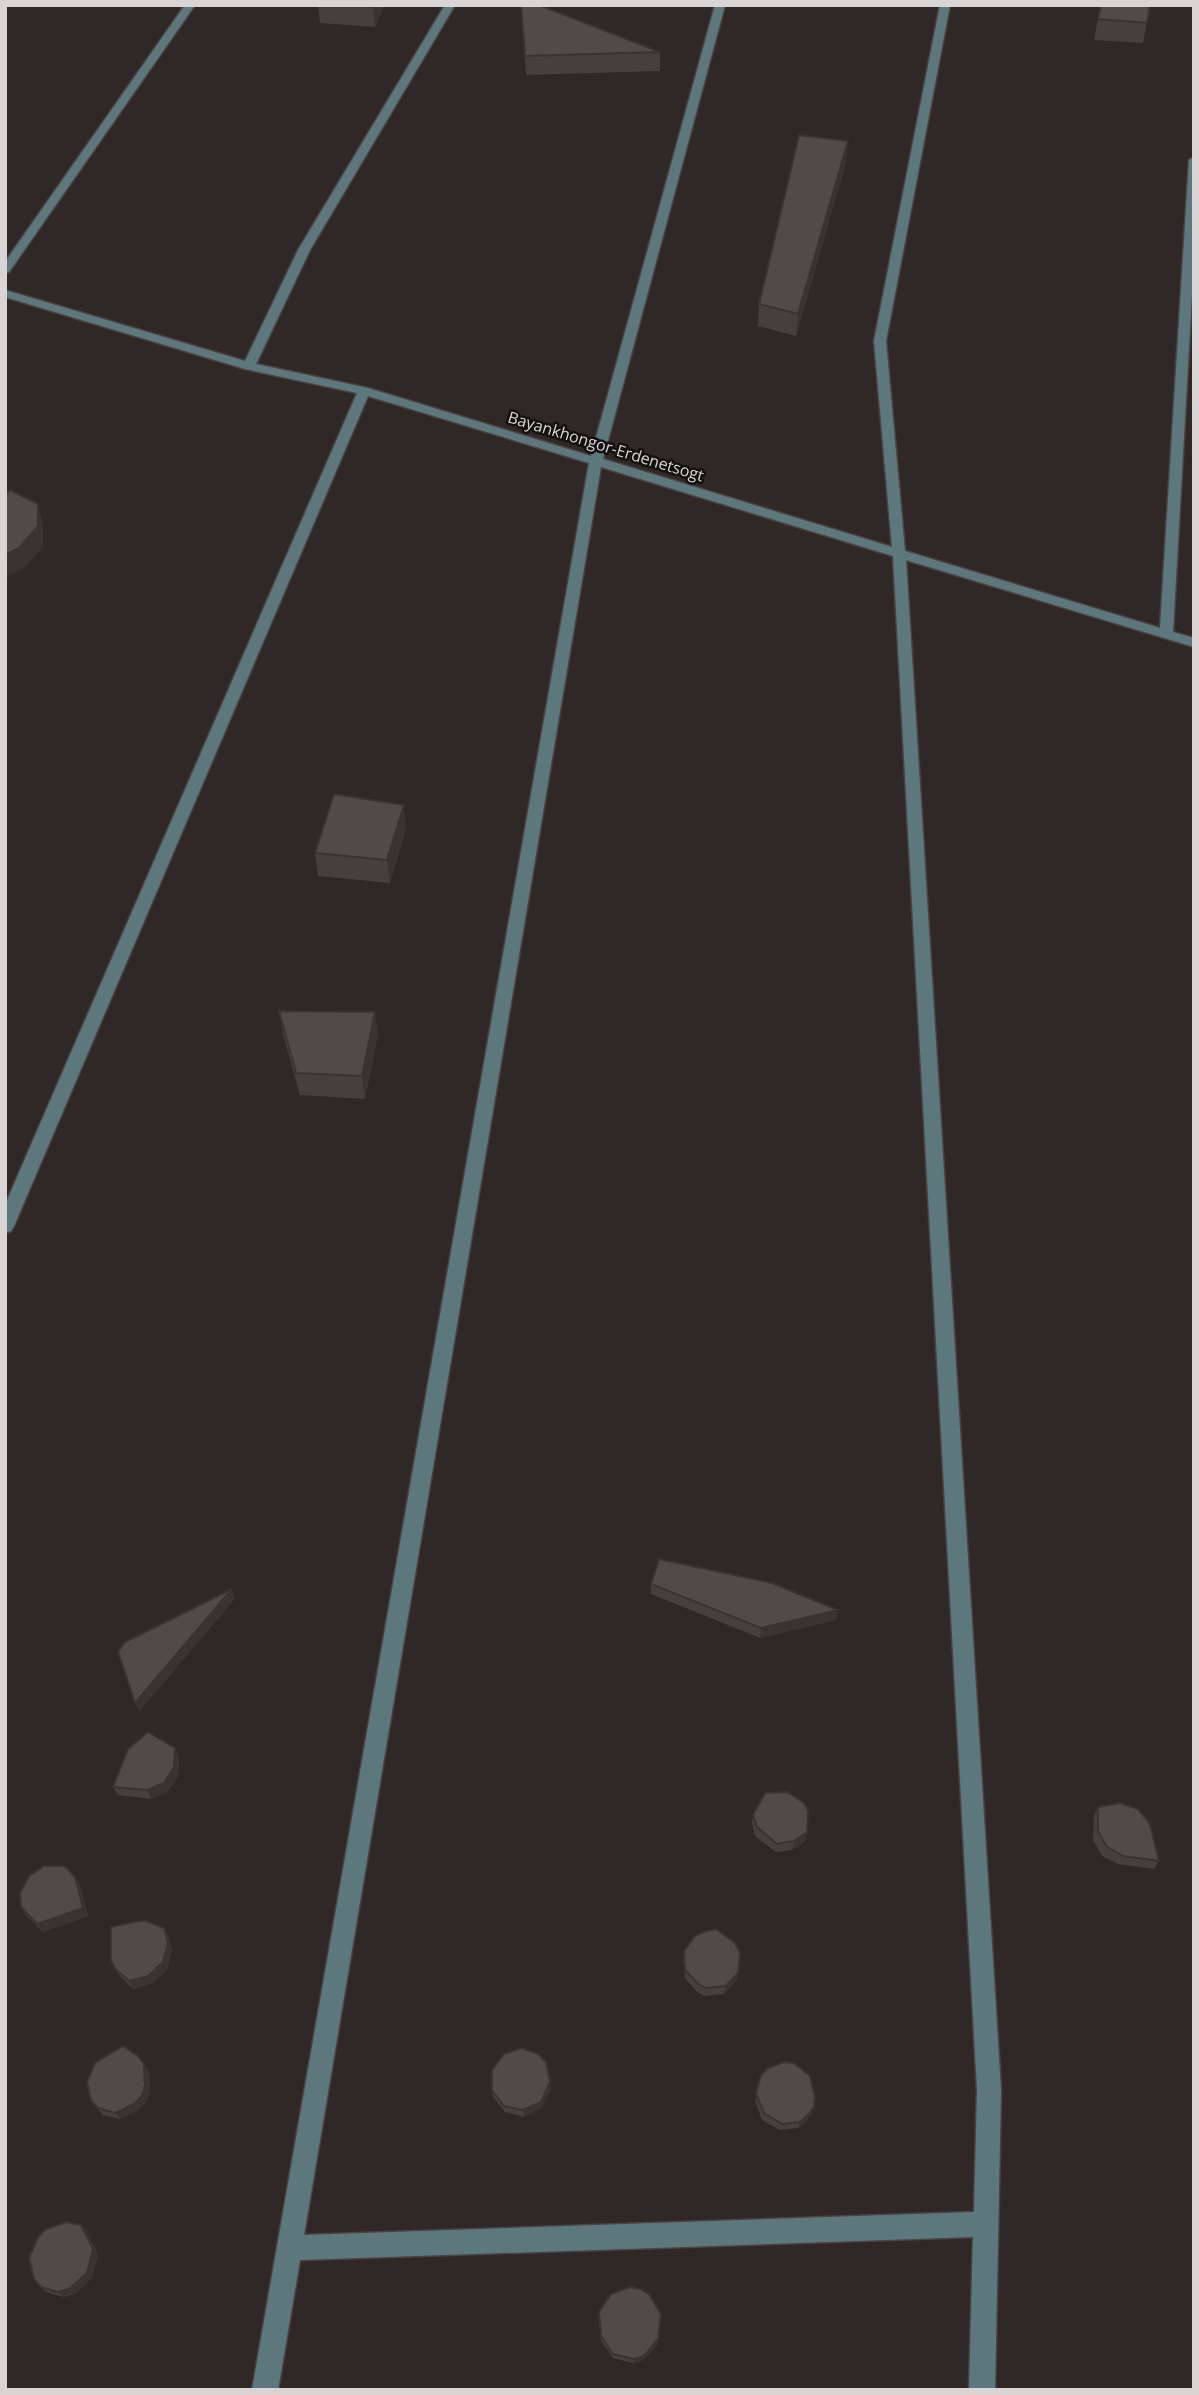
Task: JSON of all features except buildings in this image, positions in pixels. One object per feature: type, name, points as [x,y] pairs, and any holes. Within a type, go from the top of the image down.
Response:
[{"type":"street","points":[[5,270],[190,5]]},
{"type":"street","points":[[248,366],[304,250],[450,5]]},
{"type":"street","points":[[265,2390],[596,461],[720,5]]},
{"type":"street","points":[[945,5],[880,341],[899,553],[989,2076],[982,2390]]},
{"type":"street","points":[[1166,634],[1194,160]]},
{"type":"street","name":"Bayankhongor-Erdenetsogt","points":[[5,293],[248,366],[364,391],[1194,643]]},
{"type":"street","points":[[5,1226],[364,391]]},
{"type":"street","points":[[289,2248],[986,2224]]}]
